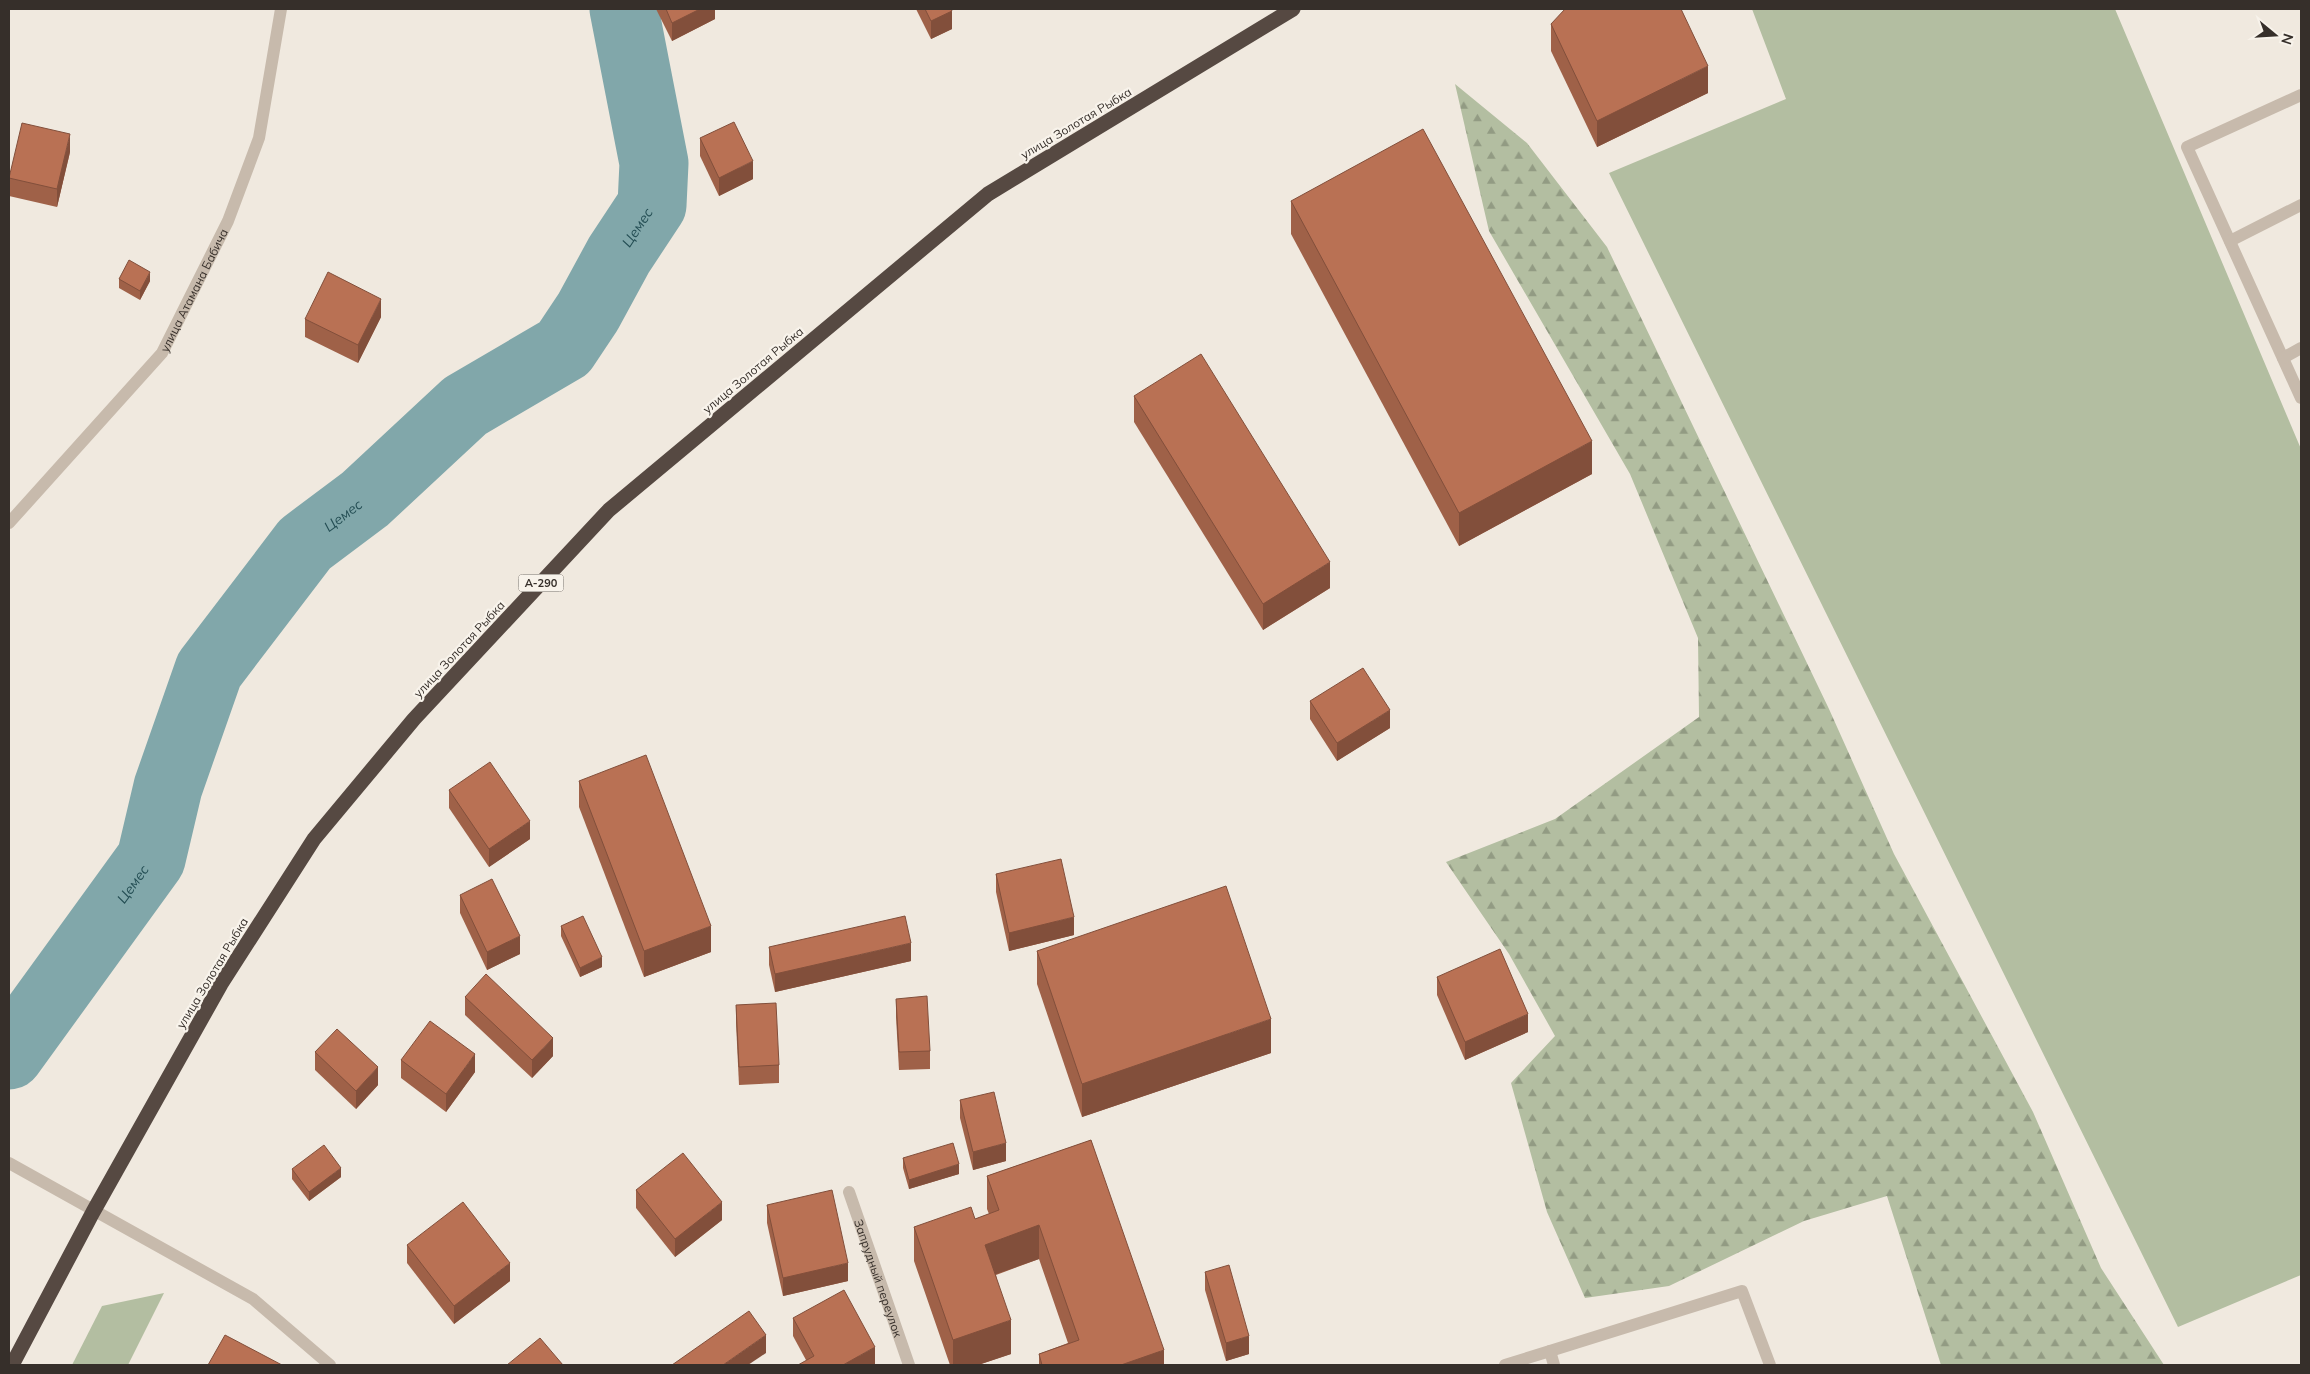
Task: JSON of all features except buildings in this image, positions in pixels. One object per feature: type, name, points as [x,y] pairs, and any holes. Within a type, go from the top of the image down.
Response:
[{"type":"highway","name":"улица Золотая Рыбка","points":[[12,1365],[93,1212],[221,984],[314,840],[414,719],[609,510],[988,194],[1293,9]]},
{"type":"street","name":"улица Атамана Бабича","points":[[9,523],[162,353],[228,221],[259,138],[282,9]]},
{"type":"street","points":[[2301,95],[2188,147],[2301,398]]},
{"type":"street","points":[[2230,241],[2301,205]]},
{"type":"street","points":[[2283,358],[2301,348]]},
{"type":"street","points":[[9,1163],[93,1212],[253,1299],[330,1365]]},
{"type":"street","name":"Запрудный переулок","points":[[849,1192],[909,1365]]},
{"type":"street","points":[[1505,1365],[1742,1291],[1770,1365]]},
{"type":"street","points":[[1550,1351],[1554,1365]]},
{"type":"green space","points":[[1752,9],[2115,9],[2301,449],[2301,1275],[2178,1327],[1609,173],[1786,99]]},
{"type":"green space","points":[[1455,84],[1527,143],[1607,247],[1829,709],[1894,854],[2033,1112],[2101,1268],[2164,1365],[1941,1365],[1887,1196],[1804,1221],[1669,1286],[1585,1298],[1547,1212],[1511,1083],[1555,1036],[1509,954],[1446,862],[1555,819],[1699,717],[1698,638],[1630,474],[1489,231]]},
{"type":"green space","points":[[164,1293],[128,1365],[72,1365],[102,1306]]},
{"type":"waterway","name":"Цемес","points":[[9,1055],[151,859],[168,787],[209,670],[305,544],[365,499],[465,406],[564,348],[588,312],[619,255],[652,205],[654,163],[624,9]]}]
